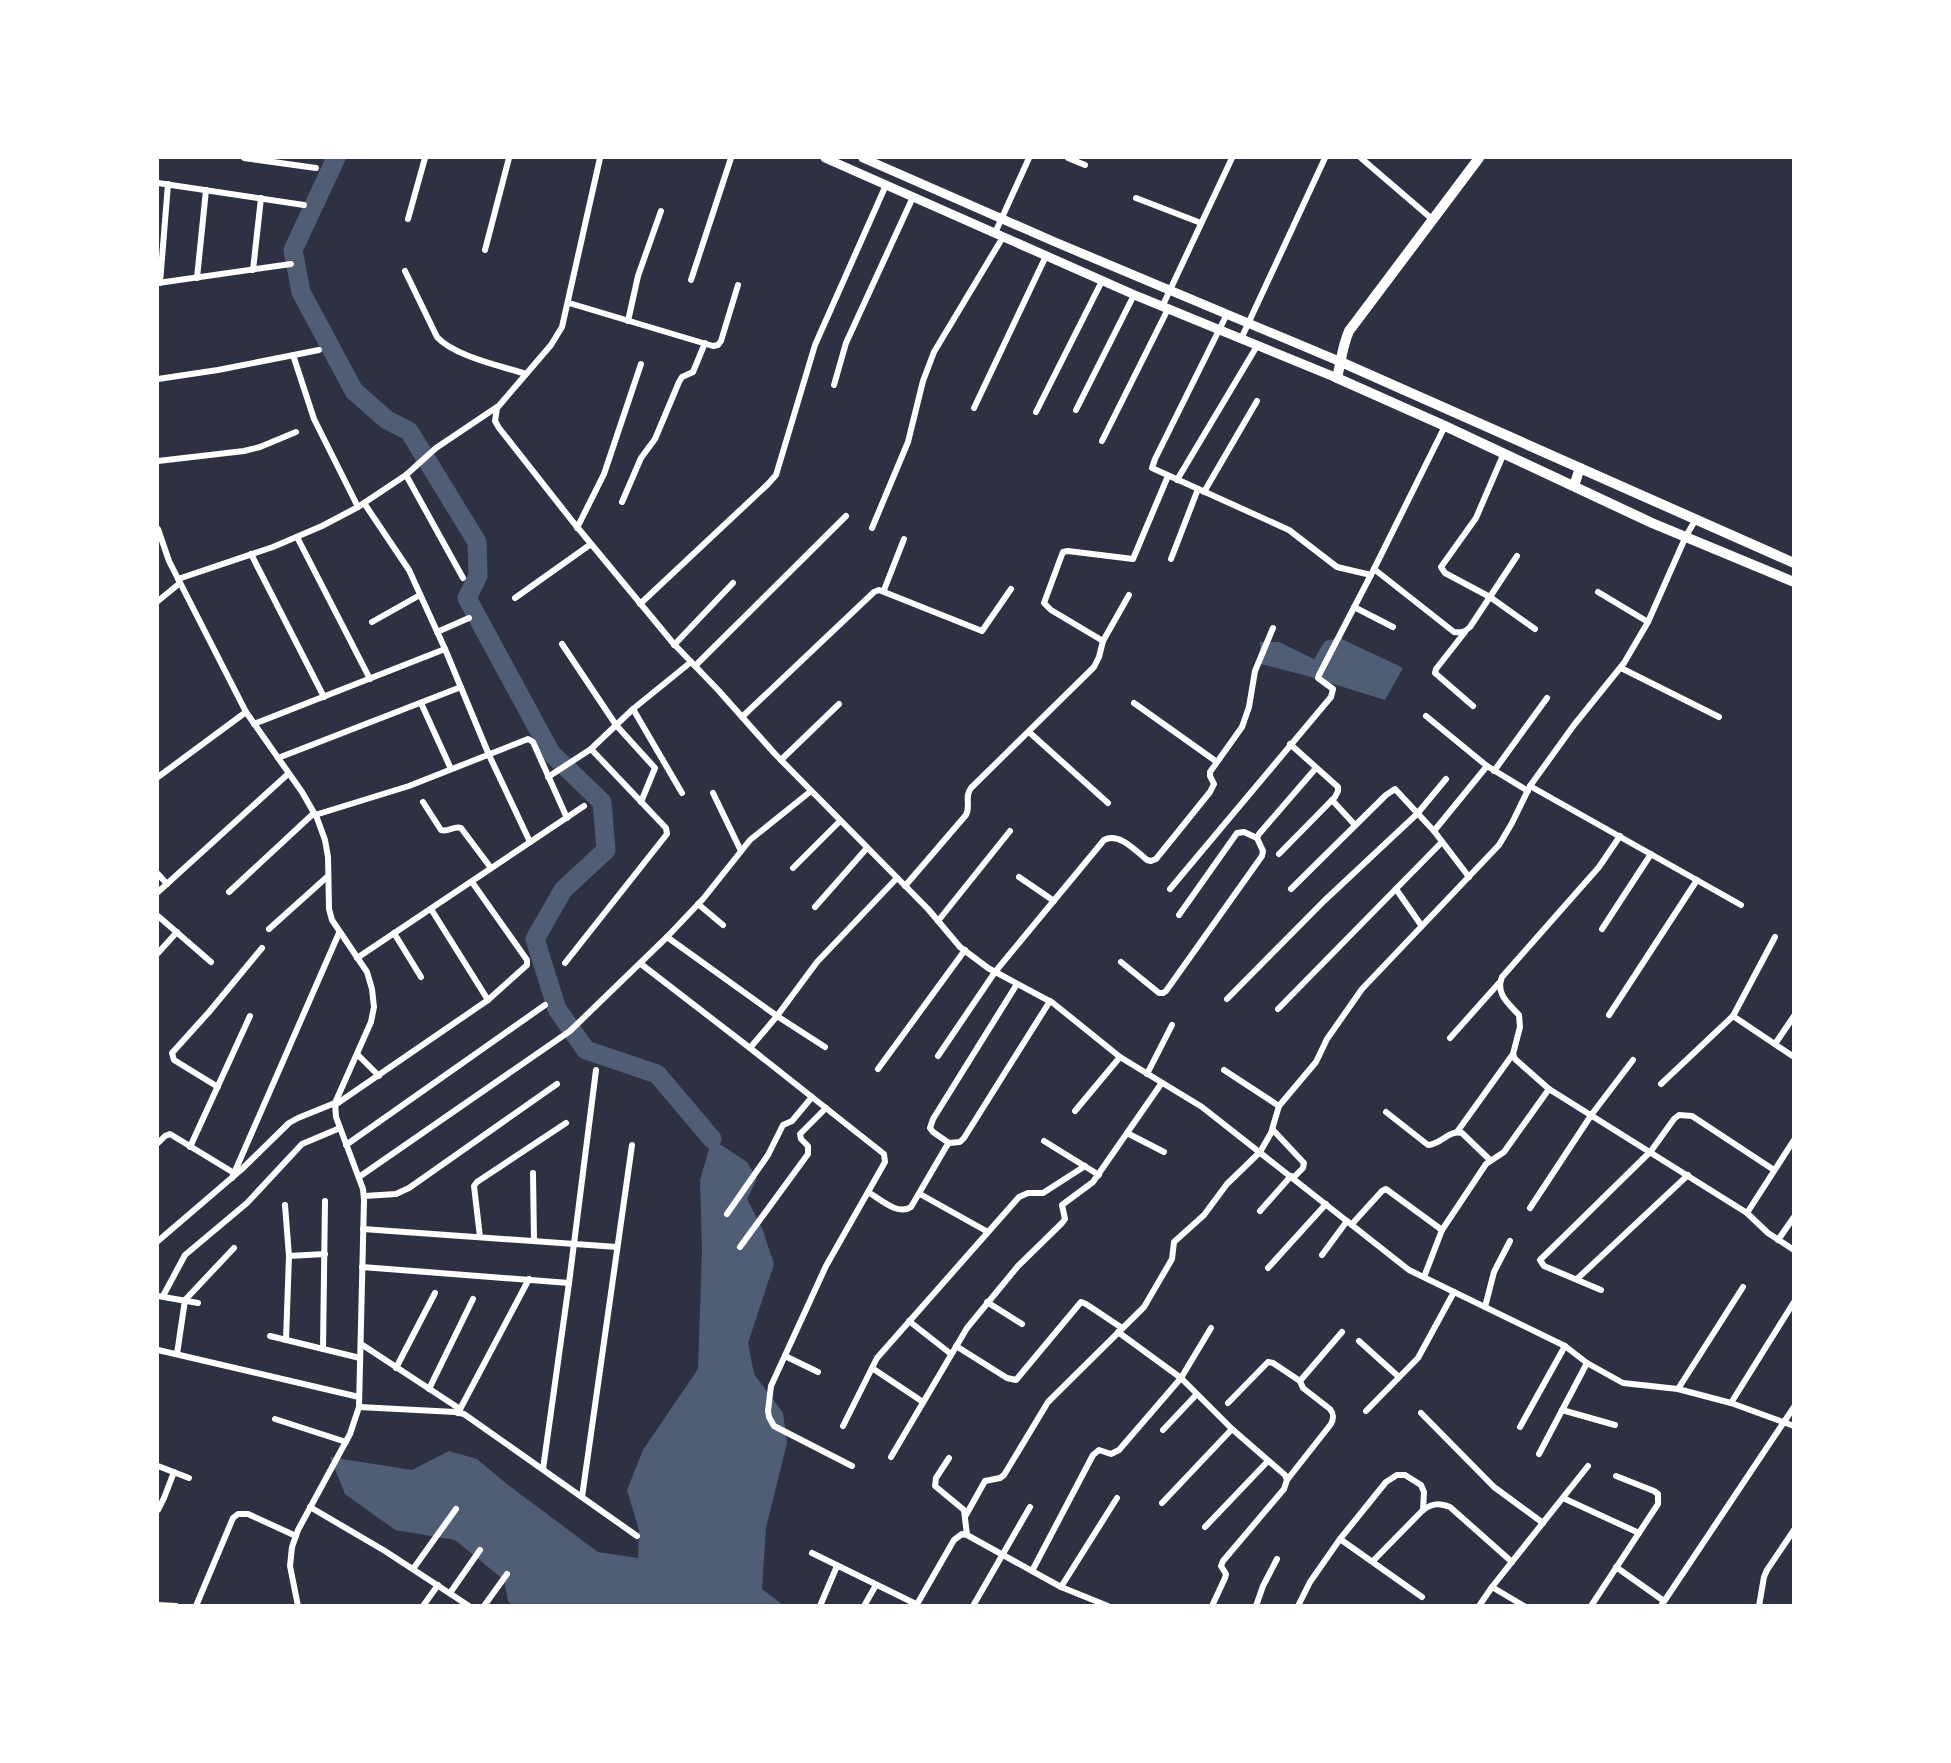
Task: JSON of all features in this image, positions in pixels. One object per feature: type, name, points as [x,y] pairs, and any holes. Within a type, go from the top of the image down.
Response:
[{"type":"highway","points":[[1574,486],[1580,468]]},
{"type":"main road","points":[[825,158],[1134,295],[1336,378],[1652,523],[1794,582]]},
{"type":"main road","points":[[863,158],[1341,362],[1794,563]]},
{"type":"main road","points":[[1336,378],[1349,331],[1479,158]]},
{"type":"street","points":[[244,158],[316,168]]},
{"type":"street","points":[[408,219],[425,158]]},
{"type":"street","points":[[485,250],[509,158]]},
{"type":"street","points":[[158,601],[179,581],[297,537],[361,505],[406,475],[422,458],[499,405],[551,345],[562,327],[600,158]]},
{"type":"street","points":[[691,280],[731,158]]},
{"type":"street","points":[[872,528],[908,442],[923,381],[934,352],[999,235],[1002,219],[1029,158]]},
{"type":"street","points":[[1068,158],[1085,165]]},
{"type":"street","points":[[1102,441],[1232,158]]},
{"type":"street","points":[[1241,339],[1325,158]]},
{"type":"street","points":[[1362,158],[1432,219]]},
{"type":"street","points":[[158,183],[304,205]]},
{"type":"street","points":[[168,184],[159,283],[291,264]]},
{"type":"street","points":[[640,604],[776,475],[815,345],[886,185]]},
{"type":"street","points":[[197,278],[206,190]]},
{"type":"street","points":[[834,385],[846,343],[913,197]]},
{"type":"street","points":[[253,270],[261,198]]},
{"type":"street","points":[[1136,198],[1201,223]]},
{"type":"street","points":[[628,321],[638,276],[661,211]]},
{"type":"street","points":[[974,408],[1046,256]]},
{"type":"street","points":[[405,271],[437,337],[444,345],[526,374]]},
{"type":"street","points":[[1036,412],[1102,281]]},
{"type":"street","points":[[569,303],[718,345],[738,285]]},
{"type":"street","points":[[1076,410],[1134,295]]},
{"type":"street","points":[[1227,314],[1153,468],[1289,530],[1333,565],[1372,572],[1454,632],[1465,632]]},
{"type":"street","points":[[622,502],[641,458],[655,439],[679,382],[682,377],[693,372],[705,343]]},
{"type":"street","points":[[1177,480],[1257,346]]},
{"type":"street","points":[[158,379],[319,350]]},
{"type":"street","points":[[293,355],[314,419],[361,505],[405,564],[530,842]]},
{"type":"street","points":[[577,528],[604,474],[641,364]]},
{"type":"street","points":[[1171,559],[1201,490],[1257,401]]},
{"type":"street","points":[[499,405],[495,415],[499,428],[674,645],[780,760],[965,950],[995,972],[1050,1001],[1120,1057],[1202,1107],[1409,1270],[1565,1346],[1587,1363],[1623,1383],[1678,1389],[1731,1403],[1794,1426]]},
{"type":"street","points":[[1170,889],[1333,693],[1333,689],[1318,678],[1319,675],[1445,426]]},
{"type":"street","points":[[158,461],[244,451],[296,432]]},
{"type":"street","points":[[1504,453],[1476,518],[1441,567],[1445,573],[1490,597],[1535,629]]},
{"type":"street","points":[[406,475],[463,578]]},
{"type":"street","points":[[1103,641],[1044,603],[1060,557],[1063,552],[1068,551],[1133,559],[1168,476]]},
{"type":"street","points":[[548,777],[591,749],[633,709],[693,664],[846,516]]},
{"type":"street","points":[[966,1515],[985,1481],[1004,1475],[1048,1402],[1140,1311],[1171,1259],[1174,1242],[1204,1215],[1227,1184],[1260,1152],[1273,1130],[1279,1106],[1316,1062],[1327,1039],[1362,989],[1499,845],[1529,788],[1574,724],[1621,668],[1648,622],[1696,519]]},
{"type":"street","points":[[158,529],[161,549],[246,712],[314,814],[325,840],[332,920],[367,972],[373,1007],[371,1022],[335,1104],[336,1117],[364,1196],[359,1407],[346,1442],[310,1507],[292,1548],[290,1566],[298,1605]]},
{"type":"street","points":[[297,537],[370,679]]},
{"type":"street","points":[[884,590],[904,539]]},
{"type":"street","points":[[515,598],[591,544]]},
{"type":"street","points":[[251,554],[324,697]]},
{"type":"street","points":[[1473,706],[1435,673],[1436,669],[1470,627],[1517,556]]},
{"type":"street","points":[[674,645],[733,583]]},
{"type":"street","points":[[742,717],[874,592],[884,590],[982,631],[1011,589]]},
{"type":"street","points":[[1598,592],[1648,622]]},
{"type":"street","points":[[372,622],[420,595]]},
{"type":"street","points":[[905,886],[966,815],[968,792],[1094,667],[1103,641],[1129,595]]},
{"type":"street","points":[[1354,607],[1393,627]]},
{"type":"street","points":[[437,632],[469,618]]},
{"type":"street","points":[[938,1056],[995,972],[1108,837],[1120,839],[1152,861],[1213,788],[1210,772],[1237,736],[1246,718],[1255,671],[1273,628]]},
{"type":"street","points":[[562,644],[617,725],[655,768],[641,802]]},
{"type":"street","points":[[254,724],[445,649]]},
{"type":"street","points":[[1621,668],[1719,717]]},
{"type":"street","points":[[278,758],[461,687]]},
{"type":"street","points":[[1494,771],[1548,698]]},
{"type":"street","points":[[421,703],[451,769]]},
{"type":"street","points":[[1134,703],[1217,762]]},
{"type":"street","points":[[780,760],[839,704]]},
{"type":"street","points":[[633,709],[682,793]]},
{"type":"street","points":[[158,777],[246,712]]},
{"type":"street","points":[[1426,716],[1494,771],[1620,836],[1741,905]]},
{"type":"street","points":[[1029,732],[1108,803]]},
{"type":"street","points":[[229,892],[314,814],[409,786],[526,740],[531,740],[567,818]]},
{"type":"street","points":[[1279,854],[1332,800],[1338,787],[1290,744]]},
{"type":"street","points":[[565,963],[667,834],[666,828],[591,749]]},
{"type":"street","points":[[1434,831],[1487,766]]},
{"type":"street","points":[[1257,838],[1316,768]]},
{"type":"street","points":[[158,892],[288,774]]},
{"type":"street","points":[[1227,999],[1327,897],[1417,814],[1446,779]]},
{"type":"street","points":[[1291,888],[1395,789],[1434,831],[1469,877]]},
{"type":"street","points":[[359,1177],[570,1031],[667,937],[750,841],[811,791]]},
{"type":"street","points":[[713,793],[741,851]]},
{"type":"street","points":[[1332,800],[1355,825]]},
{"type":"street","points":[[423,802],[441,830],[461,828],[491,869]]},
{"type":"street","points":[[357,958],[584,806]]},
{"type":"street","points":[[793,868],[840,821]]},
{"type":"street","points":[[938,920],[1010,831]]},
{"type":"street","points":[[1121,962],[1159,993],[1163,993],[1262,856],[1263,851],[1257,838],[1244,832],[1237,833],[1179,915]]},
{"type":"street","points":[[1450,1038],[1599,867],[1620,836]]},
{"type":"street","points":[[1278,1009],[1441,843]]},
{"type":"street","points":[[815,907],[867,848]]},
{"type":"street","points":[[1602,929],[1651,854]]},
{"type":"street","points":[[158,874],[167,884]]},
{"type":"street","points":[[269,929],[328,877]]},
{"type":"street","points":[[1019,877],[1054,901]]},
{"type":"street","points":[[750,1048],[824,955],[897,878]]},
{"type":"street","points":[[1609,1015],[1697,880]]},
{"type":"street","points":[[158,1241],[289,1123],[335,1104],[379,1076],[504,988],[528,963],[472,882]]},
{"type":"street","points":[[1396,889],[1421,925]]},
{"type":"street","points":[[698,904],[723,925]]},
{"type":"street","points":[[431,909],[488,1000]]},
{"type":"street","points":[[158,916],[211,962]]},
{"type":"street","points":[[158,953],[177,932]]},
{"type":"street","points":[[233,1175],[340,933]]},
{"type":"street","points":[[394,933],[421,977]]},
{"type":"street","points":[[667,937],[825,1047]]},
{"type":"street","points":[[1661,1084],[1732,1016],[1775,937]]},
{"type":"street","points":[[218,1087],[174,1060],[172,1053],[262,948]]},
{"type":"street","points":[[878,1069],[965,950]]},
{"type":"street","points":[[641,964],[884,1154],[885,1162],[826,1266],[769,1391],[768,1411],[774,1426],[852,1466]]},
{"type":"street","points":[[1457,1132],[1513,1054],[1521,1020],[1501,994],[1499,983]]},
{"type":"street","points":[[1017,984],[933,1119],[930,1128],[949,1143],[960,1142],[964,1138],[1050,1001]]},
{"type":"street","points":[[346,1145],[545,1005]]},
{"type":"street","points":[[190,1147],[250,1016]]},
{"type":"street","points":[[1732,1016],[1794,1057]]},
{"type":"street","points":[[1775,1044],[1794,1016]]},
{"type":"street","points":[[1147,1074],[1172,1025]]},
{"type":"street","points":[[357,1054],[379,1076]]},
{"type":"street","points":[[1513,1054],[1515,1059],[1549,1089],[1747,1213],[1794,1250]]},
{"type":"street","points":[[1075,1111],[1120,1057]]},
{"type":"street","points":[[1530,1208],[1592,1114],[1633,1060]]},
{"type":"street","points":[[543,1469],[596,1070]]},
{"type":"street","points":[[1224,1070],[1279,1106]]},
{"type":"street","points":[[364,1196],[396,1194],[409,1188],[557,1084]]},
{"type":"street","points":[[891,1457],[967,1328],[1018,1266],[1062,1223],[1065,1219],[1062,1205],[1089,1186],[1099,1175],[1161,1084]]},
{"type":"street","points":[[1424,1277],[1442,1230],[1486,1164],[1504,1152],[1549,1089]]},
{"type":"street","points":[[727,1214],[768,1155],[783,1125],[792,1121],[812,1097]]},
{"type":"street","points":[[740,1247],[808,1154],[808,1146],[800,1135],[826,1108]]},
{"type":"street","points":[[1386,1112],[1428,1145],[1457,1132],[1466,1136],[1490,1160]]},
{"type":"street","points":[[1601,1290],[1544,1266],[1540,1260],[1651,1152],[1679,1115],[1692,1116],[1774,1170]]},
{"type":"street","points":[[480,1237],[474,1186],[477,1182],[566,1123]]},
{"type":"street","points":[[198,1303],[160,1296],[178,1265],[194,1246],[247,1203],[302,1144],[340,1128]]},
{"type":"street","points":[[1260,1212],[1303,1168],[1304,1163],[1273,1130]]},
{"type":"street","points":[[1127,1133],[1164,1152]]},
{"type":"street","points":[[158,1143],[167,1134],[233,1175]]},
{"type":"street","points":[[1747,1213],[1794,1139]]},
{"type":"street","points":[[1044,1141],[1099,1175]]},
{"type":"street","points":[[868,1192],[904,1211],[919,1194],[949,1143]]},
{"type":"street","points":[[582,1497],[632,1145]]},
{"type":"street","points":[[843,1426],[880,1354],[1023,1194],[1042,1193],[1085,1166]]},
{"type":"street","points":[[533,1173],[534,1241]]},
{"type":"street","points":[[1577,1279],[1688,1175]]},
{"type":"street","points":[[1322,1255],[1349,1222],[1386,1189],[1442,1230]]},
{"type":"street","points":[[919,1194],[988,1232]]},
{"type":"street","points":[[323,1349],[326,1201]]},
{"type":"street","points":[[1268,1268],[1326,1204]]},
{"type":"street","points":[[285,1205],[289,1256],[286,1340]]},
{"type":"street","points":[[1779,1240],[1794,1217]]},
{"type":"street","points":[[363,1229],[617,1247]]},
{"type":"street","points":[[1485,1307],[1494,1272],[1510,1241]]},
{"type":"street","points":[[177,1354],[185,1300],[234,1248]]},
{"type":"street","points":[[289,1256],[326,1254]]},
{"type":"street","points":[[362,1266],[569,1283]]},
{"type":"street","points":[[459,1411],[529,1279]]},
{"type":"street","points":[[1678,1389],[1743,1287]]},
{"type":"street","points":[[1366,1411],[1418,1357],[1454,1292]]},
{"type":"street","points":[[396,1368],[435,1293]]},
{"type":"street","points":[[429,1389],[473,1299]]},
{"type":"street","points":[[1731,1403],[1794,1301]]},
{"type":"street","points":[[988,1302],[1022,1324]]},
{"type":"street","points":[[956,1346],[1016,1380],[1081,1302],[1086,1304],[1181,1378],[1232,1429],[1285,1475],[1287,1480]]},
{"type":"street","points":[[909,1321],[951,1354]]},
{"type":"street","points":[[1031,1571],[1096,1451],[1111,1454],[1119,1450],[1181,1378],[1211,1328]]},
{"type":"street","points":[[1300,1381],[1342,1332]]},
{"type":"street","points":[[270,1336],[360,1358]]},
{"type":"street","points":[[1359,1341],[1399,1377]]},
{"type":"street","points":[[361,1344],[474,1420],[637,1536]]},
{"type":"street","points":[[1520,1427],[1565,1346]]},
{"type":"street","points":[[158,1350],[359,1397]]},
{"type":"street","points":[[785,1356],[818,1372]]},
{"type":"street","points":[[1212,1605],[1226,1574],[1221,1566],[1223,1561],[1284,1489],[1287,1480],[1333,1419],[1330,1409],[1303,1388],[1300,1381],[1268,1362],[1228,1403]]},
{"type":"street","points":[[1539,1454],[1587,1363]]},
{"type":"street","points":[[872,1368],[923,1402]]},
{"type":"street","points":[[1163,1430],[1196,1395]]},
{"type":"street","points":[[359,1407],[459,1411]]},
{"type":"street","points":[[1616,1567],[1663,1603],[1794,1407]]},
{"type":"street","points":[[1562,1410],[1615,1425]]},
{"type":"street","points":[[1421,1413],[1494,1487],[1543,1523]]},
{"type":"street","points":[[275,1419],[346,1442]]},
{"type":"street","points":[[1162,1503],[1232,1429]]},
{"type":"street","points":[[948,1458],[934,1486],[964,1510],[967,1535]]},
{"type":"street","points":[[1205,1527],[1268,1461]]},
{"type":"street","points":[[158,1466],[189,1478]]},
{"type":"street","points":[[1479,1605],[1588,1466]]},
{"type":"street","points":[[158,1510],[174,1472]]},
{"type":"street","points":[[1298,1605],[1310,1582],[1340,1539],[1386,1482],[1397,1475],[1405,1475],[1421,1485],[1424,1492],[1423,1510]]},
{"type":"street","points":[[1591,1605],[1658,1504],[1658,1494],[1616,1476]]},
{"type":"street","points":[[1061,1587],[1117,1498]]},
{"type":"street","points":[[1563,1498],[1639,1533]]},
{"type":"street","points":[[1373,1561],[1423,1510],[1435,1504],[1450,1507],[1512,1562]]},
{"type":"street","points":[[310,1507],[470,1605]]},
{"type":"street","points":[[973,1605],[1030,1507]]},
{"type":"street","points":[[413,1569],[456,1509]]},
{"type":"street","points":[[196,1605],[233,1518],[238,1514],[248,1514],[296,1536]]},
{"type":"street","points":[[1759,1605],[1767,1570],[1794,1530]]},
{"type":"street","points":[[812,1553],[916,1605],[954,1540],[958,1536],[967,1535],[1061,1587],[1108,1605]]},
{"type":"street","points":[[1340,1539],[1422,1597]]},
{"type":"street","points":[[450,1593],[480,1550]]},
{"type":"street","points":[[1255,1605],[1278,1559]]},
{"type":"street","points":[[820,1605],[837,1566]]},
{"type":"street","points":[[484,1605],[507,1574]]},
{"type":"street","points":[[423,1605],[438,1585]]},
{"type":"street","points":[[864,1605],[876,1585]]},
{"type":"street","points":[[1492,1587],[1524,1605]]},
{"type":"street","points":[[158,1605],[176,1605]]},
{"type":"water","points":[[1340,638],[1403,668],[1385,700],[1261,664],[1260,642],[1279,642],[1314,659],[1325,641]]},
{"type":"water","points":[[712,1139],[747,1162],[757,1179],[747,1199],[762,1228],[774,1264],[748,1343],[754,1374],[783,1413],[787,1443],[766,1528],[762,1589],[783,1605],[512,1605],[508,1601],[504,1580],[455,1540],[395,1530],[345,1494],[330,1457],[412,1470],[449,1451],[477,1459],[598,1552],[638,1558],[639,1530],[627,1490],[643,1450],[698,1369],[702,1250],[700,1180]]},
{"type":"waterway","points":[[336,158],[293,250],[301,292],[354,391],[387,420],[409,431],[477,542],[478,576],[467,598],[551,753],[602,802],[606,850],[563,890],[535,939],[557,1009],[586,1050],[657,1074],[712,1139]]}]
